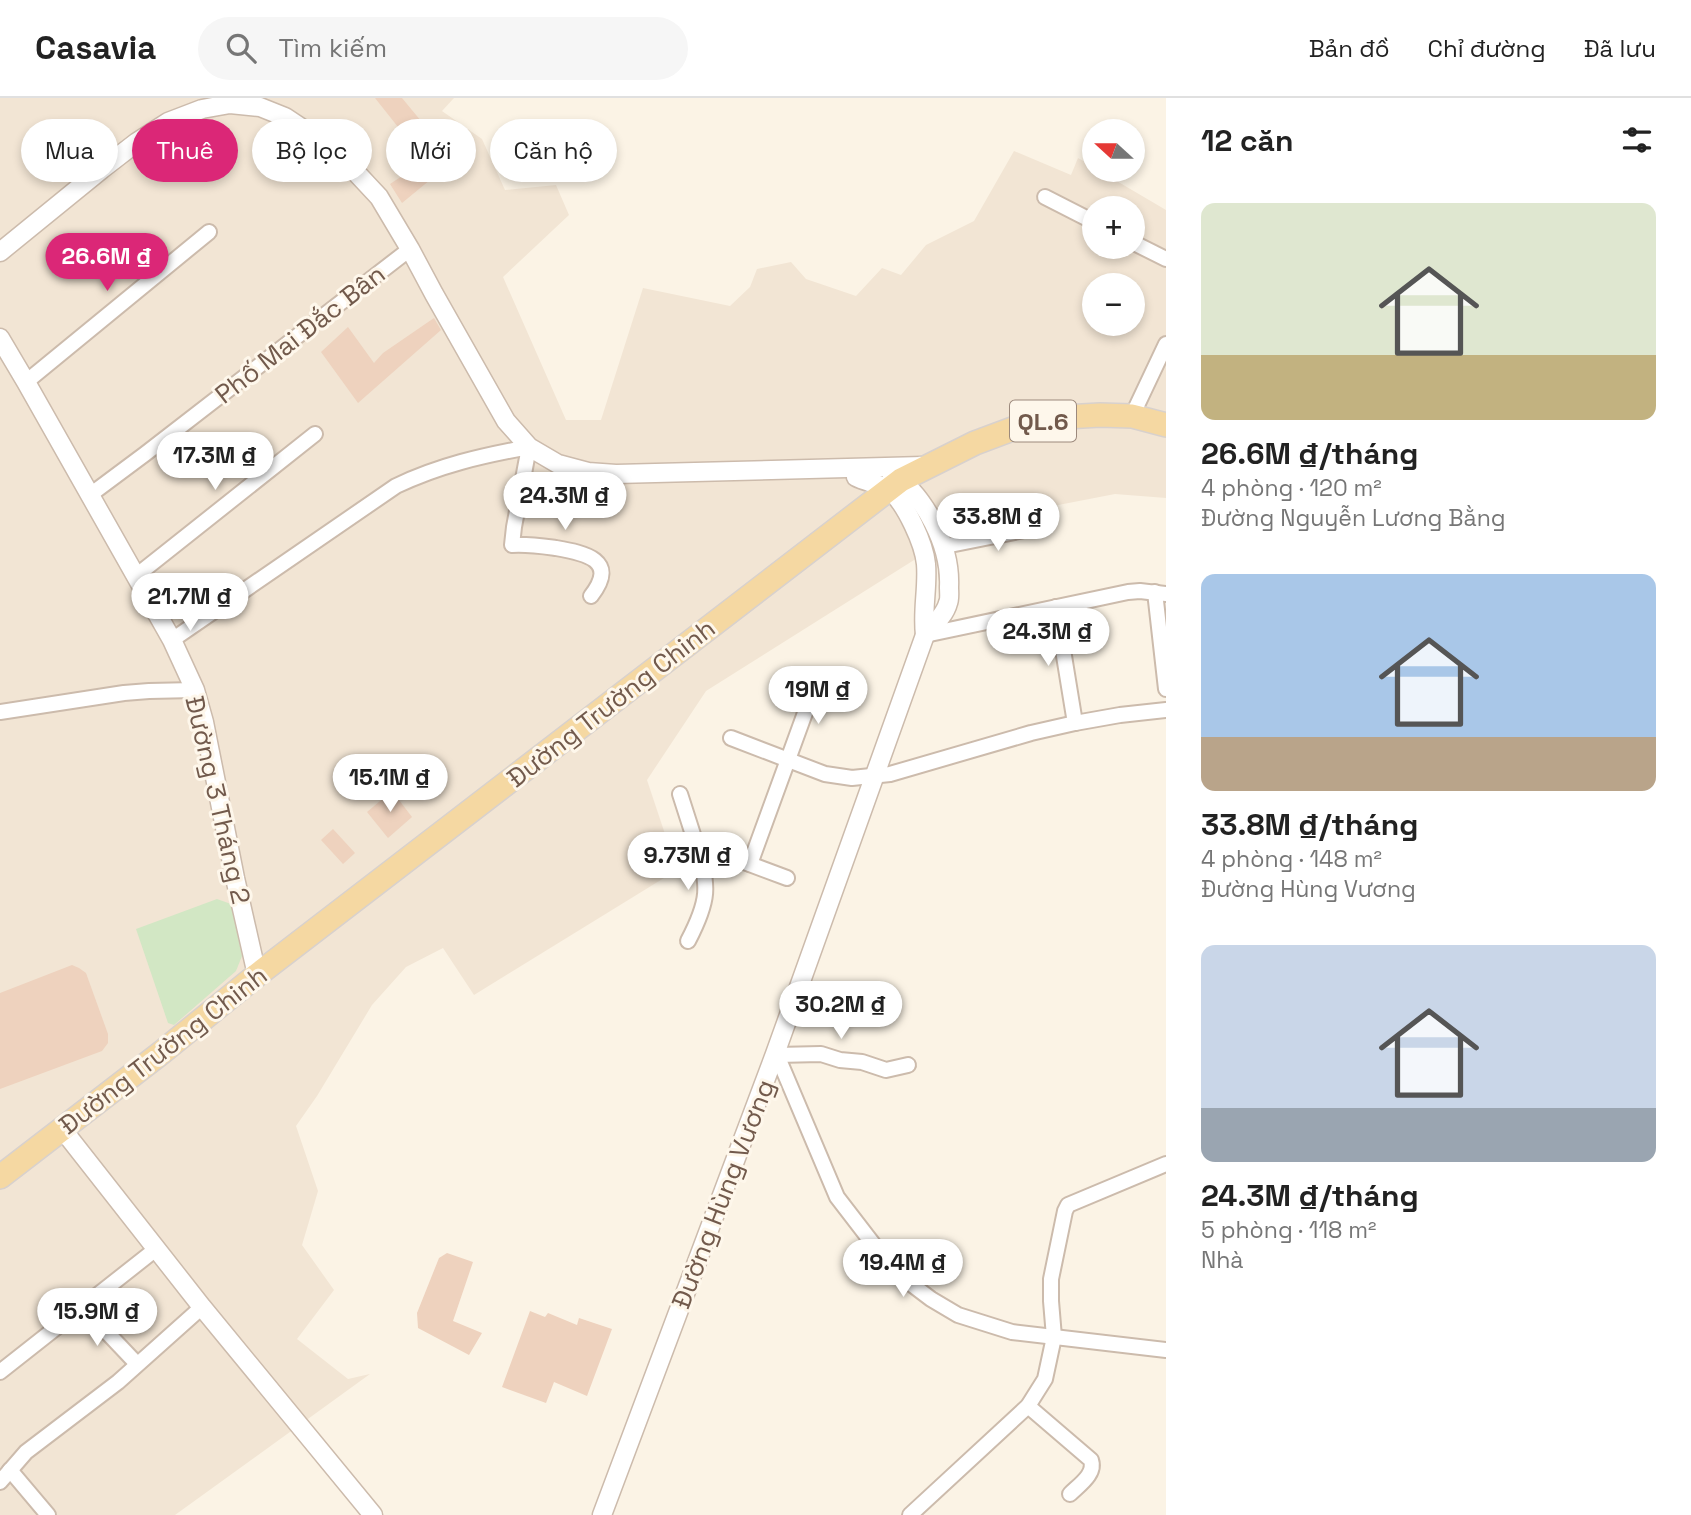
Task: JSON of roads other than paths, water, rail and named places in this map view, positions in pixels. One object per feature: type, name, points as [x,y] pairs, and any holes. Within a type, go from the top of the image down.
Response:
[{"type":"main road","name":"Đường Trường Chinh","points":[[0,1177],[257,975],[854,516],[891,479],[1026,424],[1065,416],[1132,416]]},
{"type":"main road","name":"QL.6","points":[[1132,416],[1166,425]]},
{"type":"street","points":[[0,252],[137,142],[168,122],[202,109],[230,104],[260,107],[285,117],[336,150],[379,197],[506,421],[529,447],[558,464],[588,472],[851,473],[891,479]]},
{"type":"street","points":[[1045,197],[1082,216]]},
{"type":"street","points":[[26,382],[209,232]]},
{"type":"street","points":[[1145,248],[1166,259]]},
{"type":"street","name":"Phố Mai Đắc Bân","points":[[90,495],[410,249]]},
{"type":"street","name":"Đường 3 Tháng 2","points":[[0,338],[172,640],[195,690],[257,975]]},
{"type":"street","points":[[1132,416],[1166,344]]},
{"type":"street","points":[[136,576],[315,434]]},
{"type":"street","points":[[529,447],[512,545],[532,545],[576,552],[594,558],[602,576],[591,596]]},
{"type":"street","points":[[172,640],[396,486],[420,474],[474,457],[529,447]]},
{"type":"street","points":[[851,473],[859,485],[854,516]]},
{"type":"street","name":"Đường Hùng Vương","points":[[602,1515],[776,1055],[925,635],[948,604],[950,582],[945,546],[931,518],[891,479]]},
{"type":"street","name":"Đường Hùng Vương","points":[[891,479],[919,536],[926,562],[923,616],[925,635]]},
{"type":"street","points":[[945,546],[1044,526]]},
{"type":"street","points":[[925,635],[1128,592],[1160,593],[1166,689]]},
{"type":"street","points":[[1056,607],[1075,723]]},
{"type":"street","points":[[750,864],[817,680]]},
{"type":"street","points":[[0,712],[124,693],[195,690]]},
{"type":"street","points":[[731,738],[839,778],[852,778],[890,774],[1075,723],[1166,710]]},
{"type":"street","points":[[680,794],[702,863],[706,886],[700,918],[688,941]]},
{"type":"street","points":[[696,844],[787,878]]},
{"type":"street","points":[[908,1065],[886,1070],[821,1054],[776,1055],[837,1197],[898,1274],[958,1315],[1012,1332],[1166,1350]]},
{"type":"street","points":[[63,1130],[202,1307],[373,1515]]},
{"type":"street","points":[[910,1515],[1028,1406],[1045,1379],[1054,1337],[1051,1279],[1068,1205],[1166,1164]]},
{"type":"street","points":[[0,1372],[156,1249]]},
{"type":"street","points":[[83,1307],[137,1364]]},
{"type":"street","points":[[0,1482],[26,1452],[118,1382],[202,1307]]},
{"type":"street","points":[[1028,1406],[1091,1460],[1093,1466],[1090,1473],[1070,1494]]},
{"type":"street","points":[[10,1470],[48,1515]]}]
